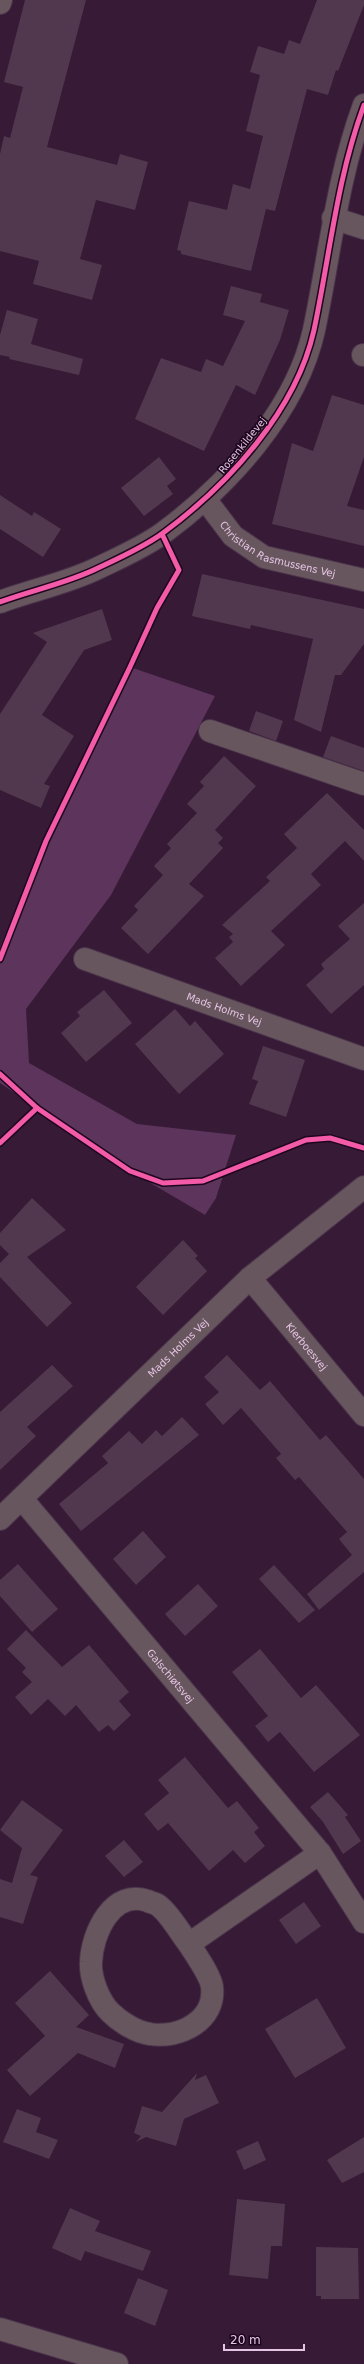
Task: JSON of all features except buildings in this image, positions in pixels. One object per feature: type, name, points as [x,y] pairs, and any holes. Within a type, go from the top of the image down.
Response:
[{"type":"street","points":[[0,4],[1,0]]},
{"type":"street","name":"Rosenkildevej","points":[[0,602],[96,569],[162,534],[220,486],[262,437],[290,390],[313,332],[334,218],[354,133],[364,105]]},
{"type":"street","points":[[334,218],[364,228]]},
{"type":"street","name":"Christian Rasmussens Vej","points":[[205,499],[233,536],[264,557],[364,580]]},
{"type":"street","points":[[210,731],[364,784]]},
{"type":"street","name":"Mads Holms Vej","points":[[85,959],[364,1059]]},
{"type":"street","name":"Mads Holms Vej","points":[[0,1519],[250,1278],[364,1187]]},
{"type":"street","name":"Kierboesvej","points":[[250,1278],[364,1415]]},
{"type":"street","name":"Galschiøtsvej","points":[[22,1499],[320,1853],[364,1922]]},
{"type":"street","points":[[189,1944],[320,1853]]},
{"type":"street","points":[[142,1899],[160,1906],[189,1944],[212,1986],[211,2006],[199,2022],[178,2032],[150,2034],[130,2027],[110,2012],[95,1987],[90,1962],[95,1939],[106,1916],[122,1901],[142,1899]]},
{"type":"street","points":[[0,2329],[117,2364]]},
{"type":"shaded area","points":[[130,667],[215,696],[111,895],[26,1009],[29,1063],[137,1124],[236,1135],[216,1198],[205,1215],[130,1171],[0,1083],[0,947],[46,841]]},
{"type":"cycle path","points":[[0,602],[86,573],[148,543],[187,514],[235,469],[256,444],[292,389],[305,360],[314,330],[320,302],[335,216],[347,160],[364,105]]},
{"type":"cycle path","points":[[0,959],[46,841],[157,608],[179,570],[162,534]]},
{"type":"cycle path","points":[[0,1074],[37,1108],[130,1171],[163,1183],[203,1181],[306,1140],[330,1138],[364,1148]]},
{"type":"cycle path","points":[[0,1143],[37,1108]]}]
